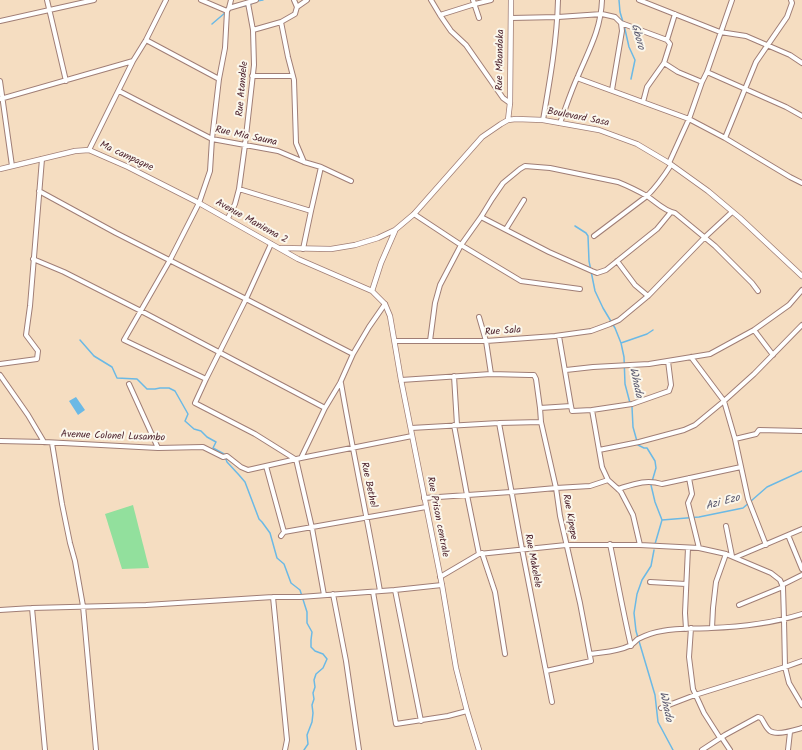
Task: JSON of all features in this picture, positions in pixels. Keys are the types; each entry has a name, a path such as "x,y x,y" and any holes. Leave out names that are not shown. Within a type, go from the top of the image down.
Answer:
{"street":[{"path":"47,0 66,81"},
{"path":"0,21 94,0"},
{"path":"89,150 133,61 146,40 166,0"},
{"path":"201,0 228,10 248,5 256,0"},
{"path":"199,203 210,172 212,139 219,79 225,48 230,0"},
{"path":"294,0 297,7"},
{"path":"253,30 280,22 295,14 297,7 307,0"},
{"path":"431,0 451,31 466,45 503,98 510,103"},
{"path":"440,15 474,2 491,0"},
{"name":"Rue Mbandaka","path":"508,120 510,103 511,0"},
{"path":"543,120 552,67 558,17 558,0"},
{"path":"560,122 577,78 593,43 602,14 602,0"},
{"path":"594,236 647,196 666,173 707,72 732,0"},
{"path":"725,138 756,62 787,17 792,3 791,0"},
{"path":"642,1 720,32 746,36 790,55 802,63"},
{"path":"474,2 479,18"},
{"name":"Rue Atandele","path":"228,218 235,204 239,189 254,65 253,30 248,5"},
{"path":"511,18 602,14 615,17 621,23 667,40 670,44 664,63 647,87 643,102"},
{"path":"667,40 675,14"},
{"path":"280,22 294,80 296,143 304,162"},
{"path":"612,90 622,31 621,23"},
{"path":"146,40 219,79"},
{"path":"1,99 133,61"},
{"path":"664,63 678,72 702,82"},
{"path":"707,72 786,107 802,116"},
{"path":"252,76 293,76"},
{"path":"577,78 689,119 725,138 802,183"},
{"path":"0,81 1,99 12,166"},
{"name":"Rue Mia Sauna","path":"118,91 212,139 278,151 304,162 321,167 351,181"},
{"path":"280,248 331,249 355,245 378,238 395,230 414,214 482,137 508,120"},
{"name":"Boulevard Sasa","path":"508,120 543,120 560,122 599,130 637,144 670,164 708,191 740,218 802,276"},
{"name":"Ma campagne","path":"0,169 75,151 89,150 128,166 199,203"},
{"path":"0,364 37,359 38,351 28,337 42,159"},
{"path":"430,341 434,303 440,285 461,246 503,183 526,166 550,168 618,182 647,196 668,211 675,213 720,251 758,291"},
{"path":"303,249 321,167"},
{"path":"239,189 311,211"},
{"path":"39,192 353,354"},
{"path":"506,229 524,200"},
{"name":"Avenue Maniema 2","path":"206,379 124,340 170,260 199,203 228,218 298,259 372,291"},
{"path":"481,217 550,252 597,272 606,270 657,229 671,212"},
{"name":"Rue Sala","path":"395,340 486,341 559,336 591,331 620,320 648,296 704,238 732,212"},
{"path":"414,214 461,246 522,281 580,289"},
{"path":"372,291 395,230"},
{"path":"271,244 195,403 255,434 296,460 312,528 324,595"},
{"path":"33,259 64,272 141,311 325,408"},
{"path":"617,261 635,285 648,296"},
{"path":"566,370 593,366 648,364 710,354 754,330 790,305 802,290"},
{"name":"Rue Prison centrale","path":"372,291 385,304 390,316 401,380 442,585 456,668 479,750"},
{"path":"301,458 325,408 340,383 353,354 385,304"},
{"path":"401,380 491,374 486,341 479,317"},
{"path":"599,450 684,430 695,425 754,374 802,325"},
{"path":"754,330 773,355"},
{"path":"559,336 572,411 631,405 669,391 671,386 668,361"},
{"path":"691,357 724,401 735,439 748,499 766,545"},
{"name":"Rue Kipepe","path":"491,374 534,375 536,379 541,422 590,654 591,661 546,671"},
{"path":"0,375 28,415 44,442"},
{"path":"454,376 455,425 467,495 480,554 495,592 505,654"},
{"name":"Rue Bethel","path":"340,383 367,517 380,591"},
{"path":"130,384 158,448"},
{"path":"540,408 571,406"},
{"path":"592,410 602,467 608,480 618,489 633,514 640,544"},
{"path":"411,428 499,422 541,422"},
{"name":"Rue Makelele","path":"499,422 542,656 552,702"},
{"path":"735,439 756,434 760,430 802,431"},
{"name":"Avenue Colonel Lusambo","path":"0,441 158,448 203,447 248,470 352,447 412,436"},
{"path":"52,443 62,504 75,561 83,606 96,750"},
{"path":"266,466 283,534 426,507"},
{"path":"618,489 645,481 653,481 662,484 741,467"},
{"path":"689,478 692,494 688,504 700,548"},
{"path":"424,498 590,486 608,480"},
{"path":"726,526 734,557"},
{"path":"734,557 802,529"},
{"path":"788,535 802,569"},
{"path":"610,544 631,646"},
{"path":"440,577 480,554 566,545 640,544 700,548 726,554 771,573 780,580 782,586 784,620 785,667 789,683 802,705"},
{"path":"686,629 685,613 688,548"},
{"path":"712,628 716,582 726,554"},
{"path":"738,605 782,586 802,575"},
{"path":"650,582 686,584"},
{"path":"0,610 146,605 324,595 442,585"},
{"path":"395,590 421,721"},
{"path":"373,592 396,724 421,721 467,711"},
{"path":"333,594 346,661 359,750"},
{"path":"274,597 287,740 285,750"},
{"path":"32,608 45,750"},
{"path":"590,654 617,650 631,646 639,638 662,631 691,628 712,628 784,620 802,614"},
{"path":"691,628 689,657 693,689 704,713 730,750"},
{"path":"661,708 695,695 785,667 802,660"},
{"path":"702,750 758,717 761,718 773,733 790,732 802,728"},
{"path":"788,750 790,732"}],"green space":[{"path":"133,505 149,568 122,569 105,514"}],"water":[{"path":"76,397 85,410 78,415 69,401"}],"waterway":[{"path":"257,1 263,0"},
{"name":"Gboro","path":"619,0 623,22"},
{"path":"239,7 250,5 254,2"},
{"path":"212,24 226,12"},
{"name":"Gboro","path":"624,25 629,47 635,60 631,79"},
{"name":"Whada","path":"575,226 588,236 589,261 595,291 615,328 621,343 624,357 625,384 632,407 633,427 638,445 647,448 655,461 656,468 651,485 655,502 662,520 655,544"},
{"path":"621,343 647,334 653,330"},
{"path":"80,340 94,356 112,367 117,378 137,379 147,389 169,388 175,391 188,414 185,421 194,429 201,431 207,437 216,442 213,448 224,454 227,462 245,482 259,519 270,533 277,558 284,564 291,583 300,590 307,612 307,623 312,632 311,647 315,651 323,654 327,659 323,668 316,674 314,680 315,687 313,693 314,699 312,705 312,722 307,735 308,744 304,750"},
{"name":"Azi Ezo","path":"662,520 699,517 743,508 767,487 802,471"},
{"name":"Whada","path":"654,550 651,566 642,580 637,594 634,613 636,631 655,695 658,722 673,750"}]}
